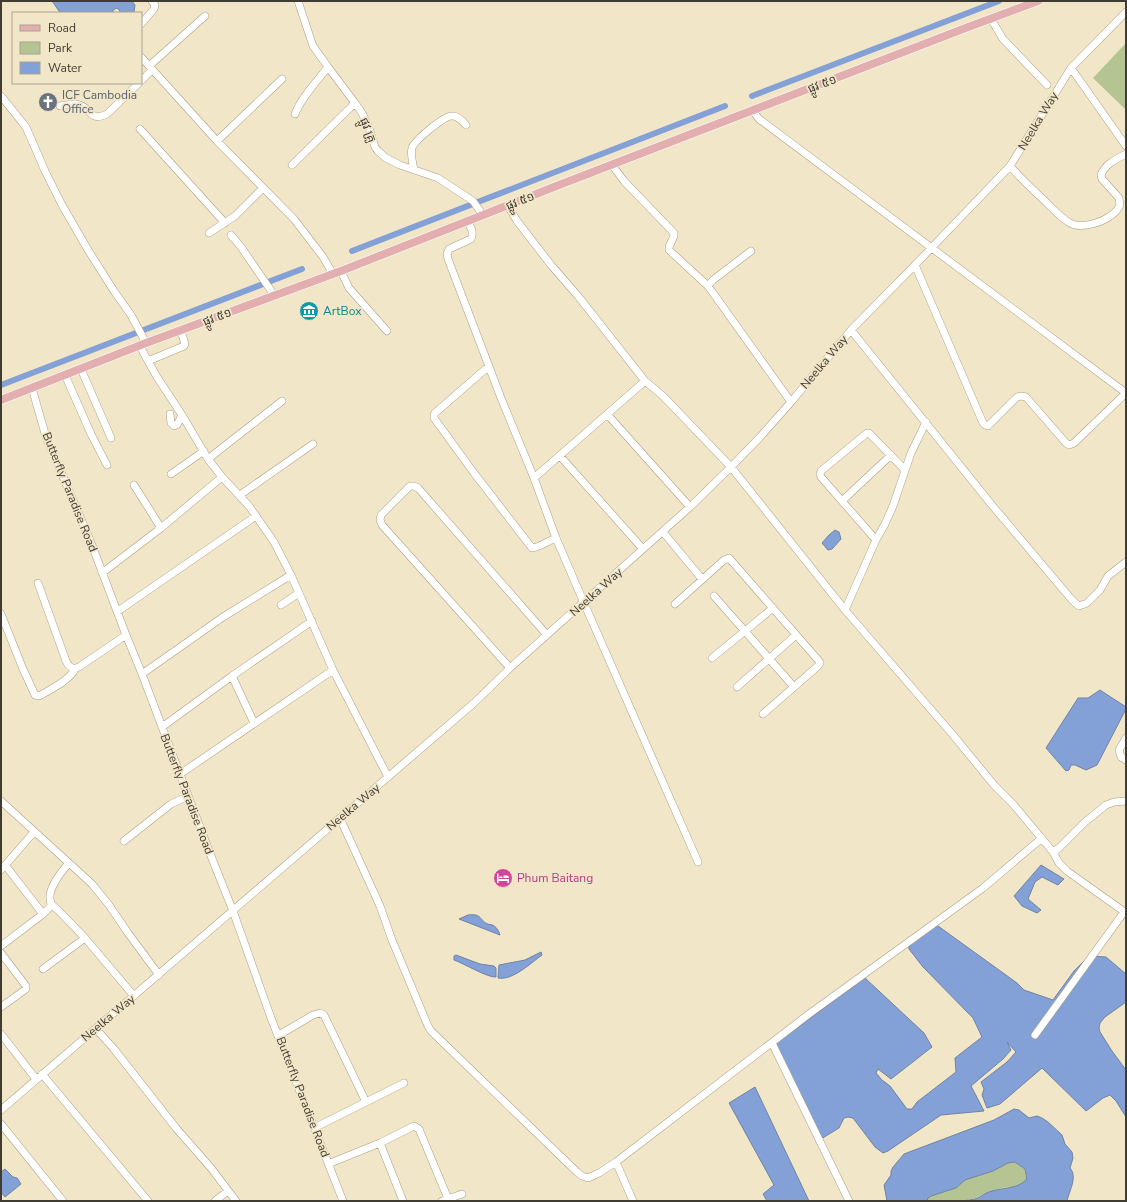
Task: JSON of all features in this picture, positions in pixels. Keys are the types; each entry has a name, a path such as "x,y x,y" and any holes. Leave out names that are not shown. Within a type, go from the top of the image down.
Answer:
{"main road":[{"name":"ផ្លូវ ៥១","path":"1,400 35,395 84,374 182,337 272,292 333,274 344,277 467,221 481,213 508,206 1038,1"}],"street":[{"path":"142,23 154,9 155,5 152,1"},
{"name":"ផ្លូវ គ្រូ","path":"298,1 313,46 355,103 366,121 373,142 378,151 392,161 438,178 473,201 481,213"},
{"name":"Neelka Way","path":"1,1110 474,703 510,668 690,508 731,467 791,402 851,330 1010,166 1071,68 1126,12"},
{"path":"142,79 150,68 205,16"},
{"path":"991,18 1003,39 1047,85"},
{"path":"142,58 216,141 294,219 323,257 333,274"},
{"path":"295,114 297,108 328,67"},
{"path":"1071,68 1126,146"},
{"path":"216,141 282,80"},
{"path":"60,106 78,104 96,117 101,117 107,114 138,84"},
{"path":"1,96 26,126 62,206 88,250 138,327 145,350 156,377 182,415 208,459 222,477 240,495 274,542 291,575 333,670 388,778"},
{"path":"292,165 355,103"},
{"path":"753,111 759,119 1126,393 1074,443 1069,445 1026,397 1017,397 988,426 985,425 915,265"},
{"path":"414,170 411,150 412,147 434,126 446,117 451,116 456,116 466,125"},
{"path":"140,129 225,223"},
{"path":"1010,166 1060,216 1069,223 1082,226 1100,222 1111,216 1120,205 1119,198 1101,175 1106,166 1117,158 1126,154"},
{"path":"612,165 624,180 674,233 669,248 671,253 708,286 791,402"},
{"path":"209,233 244,208 263,188"},
{"path":"508,206 517,221 551,266 578,296 645,381 663,396 731,467 845,610 994,785 1014,804 1053,852 1059,863 1067,871 1125,912 1035,1035"},
{"path":"467,221 472,228 473,235 471,239 449,249 447,254 448,259 500,398 534,478 556,538 698,862"},
{"path":"231,235 272,292"},
{"path":"708,286 751,251"},
{"path":"344,277 352,292 387,331"},
{"path":"851,330 991,504 1072,600 1079,606 1087,603 1100,590 1108,576 1126,562"},
{"path":"145,350 181,348 185,345 182,337"},
{"path":"489,366 435,413 434,418 532,548 536,548 545,542 556,538"},
{"path":"84,374 111,438"},
{"path":"534,478 645,381"},
{"path":"67,382 107,465"},
{"name":"Butterfly Paradise Road","path":"35,395 49,443 90,540 142,674 233,911 271,1018 279,1035 328,1164 340,1200"},
{"path":"208,459 282,401"},
{"path":"170,414 174,426 182,415"},
{"path":"607,414 690,508"},
{"path":"845,610 893,506 911,454 926,422"},
{"path":"876,540 820,474 867,433 869,433 905,470"},
{"path":"240,495 313,444"},
{"path":"171,474 204,451"},
{"path":"842,501 890,455"},
{"path":"560,456 643,549"},
{"path":"102,573 161,528 222,477"},
{"path":"134,485 161,528"},
{"path":"510,668 382,525 380,520 381,515 410,486 418,488 547,635"},
{"path":"118,612 256,516"},
{"path":"662,532 702,579"},
{"path":"675,604 724,560 729,558 819,661 820,664 818,666 763,714"},
{"path":"142,674 223,617 291,575"},
{"path":"38,583 66,661 71,668 75,669"},
{"path":"281,605 299,593"},
{"path":"714,596 794,687"},
{"path":"712,658 744,630 773,608"},
{"path":"1,614 34,695 39,696 72,674 75,669 126,635"},
{"path":"162,727 232,676 312,621"},
{"path":"737,687 796,635"},
{"path":"180,774 333,670"},
{"path":"232,676 254,723"},
{"path":"1126,738 1119,750 1121,757 1126,760"},
{"path":"124,841 171,804 188,796"},
{"path":"1053,852 1085,822 1106,806 1114,802 1126,801"},
{"path":"1,802 92,884 109,905 159,975"},
{"path":"340,818 380,906 392,940 428,1026 433,1034 582,1176 588,1178 616,1162 772,1043 983,888 1042,838"},
{"path":"34,832 3,867 43,914"},
{"path":"69,863 53,887 50,902 85,938 134,996"},
{"path":"1,946 43,914 52,905"},
{"path":"43,969 85,938"},
{"path":"1,953 26,986 26,989 1,1007"},
{"path":"279,1035 313,1015 320,1013 324,1015 366,1102"},
{"path":"96,1028 211,1168 236,1201"},
{"path":"1,1034 36,1079"},
{"path":"772,1043 849,1201"},
{"path":"42,1074 148,1201"},
{"path":"314,1128 404,1083"},
{"path":"1,1124 63,1201"},
{"path":"328,1164 380,1143 414,1126 419,1129 446,1200 462,1194"},
{"path":"380,1143 403,1201"},
{"path":"616,1162 633,1201"},
{"path":"215,1201 228,1191"}],"green space":[{"path":"1126,43 1126,110 1093,78"},
{"path":"1013,1162 1025,1169 1027,1179 1023,1183 1013,1187 988,1192 976,1198 962,1201 927,1201 931,1196 956,1188 965,1180 993,1171"}],"water":[{"path":"52,1 132,1 135,5 134,12 120,12 117,8 113,10 113,12 59,11"},
{"path":"835,530 839,532 841,539 832,549 828,550 822,543"},
{"path":"1100,690 1126,707 1126,709 1097,765 1086,770 1075,765 1071,765 1069,770 1066,771 1046,748 1078,698 1088,698"},
{"path":"1041,865 1064,879 1058,885 1042,877 1035,882 1028,899 1041,910 1037,913 1022,906 1014,896"},
{"path":"468,915 479,916 485,923 495,926 500,935 459,919"},
{"path":"935,925 1017,983 1024,990 1053,1000 1074,971 1091,956 1106,957 1126,974 1126,1002 1105,1017 1100,1023 1099,1028 1112,1051 1126,1070 1126,1117 1116,1101 1110,1095 1103,1098 1086,1111 1042,1068 1000,1104 987,1108 982,1095 984,1089 981,1082 1007,1062 1016,1052 1007,1042 1011,1050 1003,1059 971,1086 984,1111 941,1115 883,1153 875,1147 853,1118 844,1118 839,1128 821,1139 775,1044 865,978 924,1033 932,1047 891,1079 878,1069 876,1073 890,1086 907,1109 912,1109 917,1102 956,1072 955,1058 982,1037 973,1018 923,967 909,949 909,944"},
{"path":"541,952 542,955 521,971 509,977 498,978 499,965 525,960"},
{"path":"456,955 480,964 494,966 496,968 496,977 487,975 454,960 454,956"},
{"path":"755,1087 809,1201 767,1201 763,1194 774,1185 729,1103"},
{"path":"1014,1109 1019,1110 1029,1118 1037,1116 1048,1122 1062,1135 1065,1144 1072,1152 1073,1158 1070,1168 1073,1180 1067,1201 962,1201 976,1199 988,1192 1014,1187 1023,1183 1027,1179 1025,1169 1014,1162 1008,1163 993,1171 965,1180 956,1188 931,1196 927,1201 887,1201 884,1185 891,1175 893,1167 904,1154 994,1120"},
{"path":"5,1169 13,1177 17,1178 21,1184 5,1197 1,1192 1,1172"}],"waterway":[{"path":"752,96 999,1"},
{"path":"352,251 725,106"},
{"path":"1,385 302,269"}],"place":[{"name":"ICF Cambodia Office","path":"48,102"},
{"name":"ArtBox","path":"309,311"},
{"name":"Phum Baitang","path":"503,878"}]}
